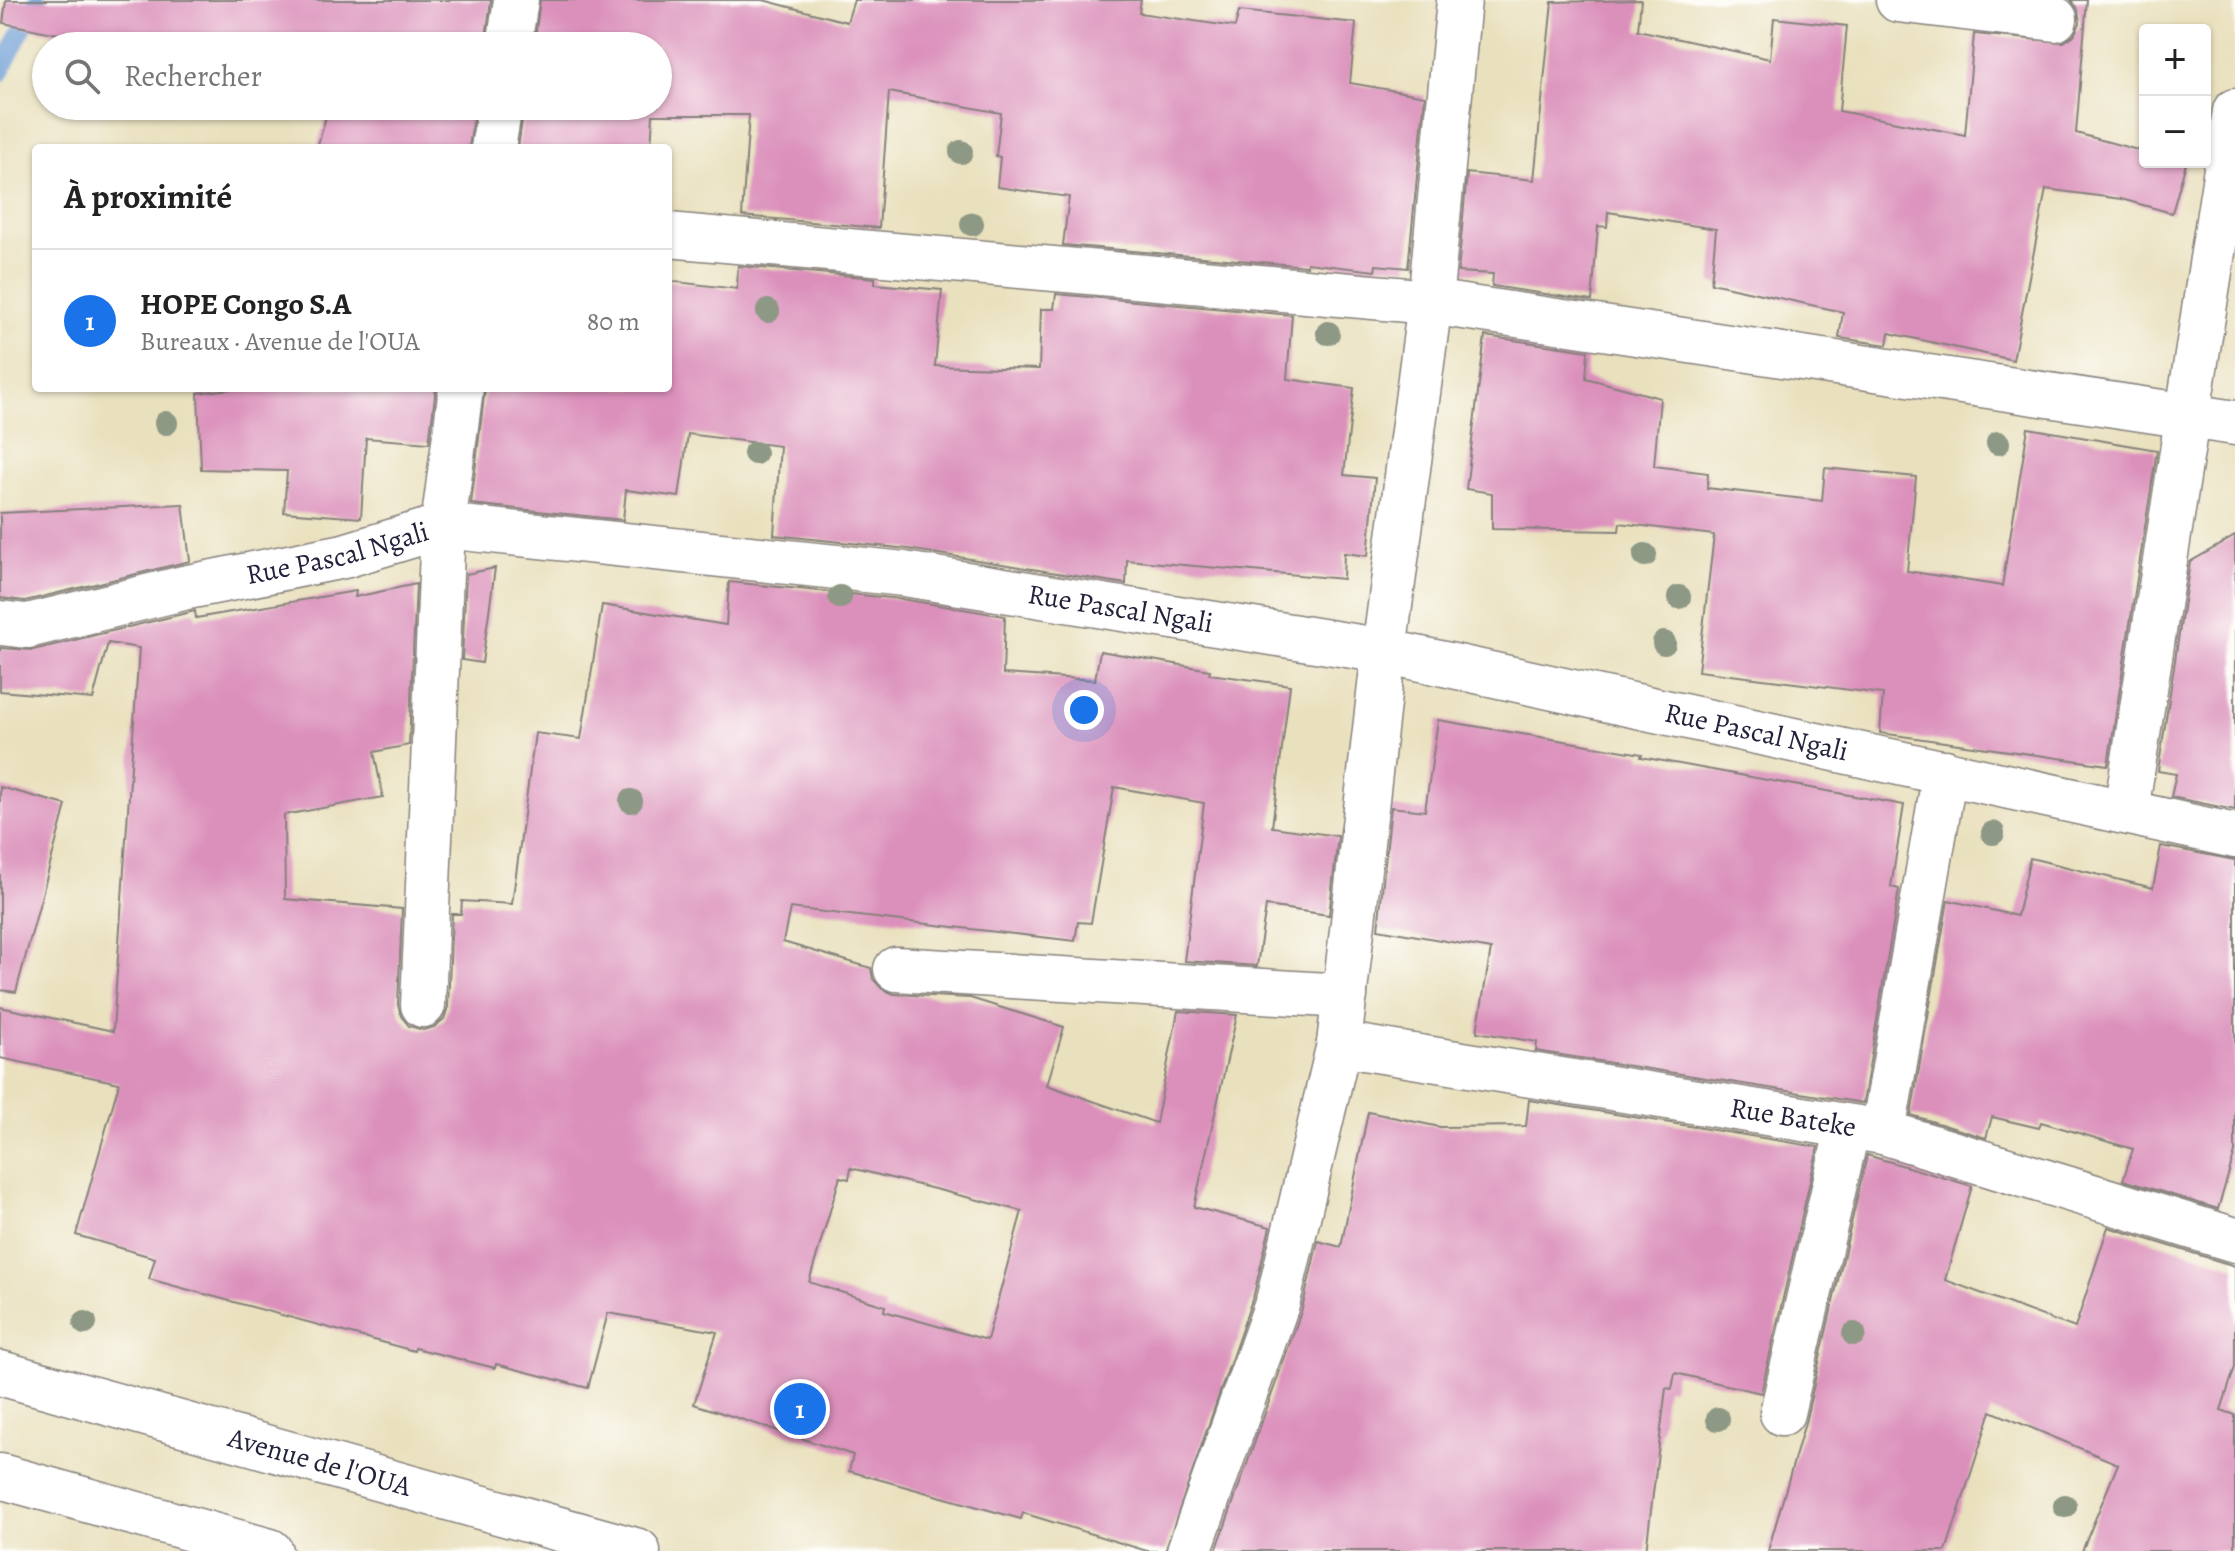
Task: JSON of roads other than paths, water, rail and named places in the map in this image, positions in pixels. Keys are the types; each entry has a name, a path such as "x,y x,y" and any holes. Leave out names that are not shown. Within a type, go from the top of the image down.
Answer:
{"street":[{"path":"511,32 516,0"},
{"path":"1189,1551 1278,1301 1339,1044 1384,651 1430,302 1459,0"},
{"path":"1898,0 2055,19"},
{"path":"2126,811 2235,111"},
{"path":"494,144 498,120"},
{"path":"672,235 1430,302 2235,423"},
{"path":"423,1005 443,526 460,392"},
{"name":"Rue Pascal Ngali","path":"0,623 27,626 183,588 344,556 443,526 904,574 1384,651 2235,836"},
{"path":"1782,1413 1865,1129 1945,772"},
{"path":"896,969 1345,996"},
{"name":"Rue Bateke","path":"1339,1044 1865,1129 2235,1240"},
{"name":"Avenue de l'OUA","path":"0,1373 638,1551"},
{"path":"0,1476 270,1551"}],"waterway":[{"path":"0,73 37,0"}],"place":[{"name":"HOPE Congo S.A","path":"800,1409"}]}
